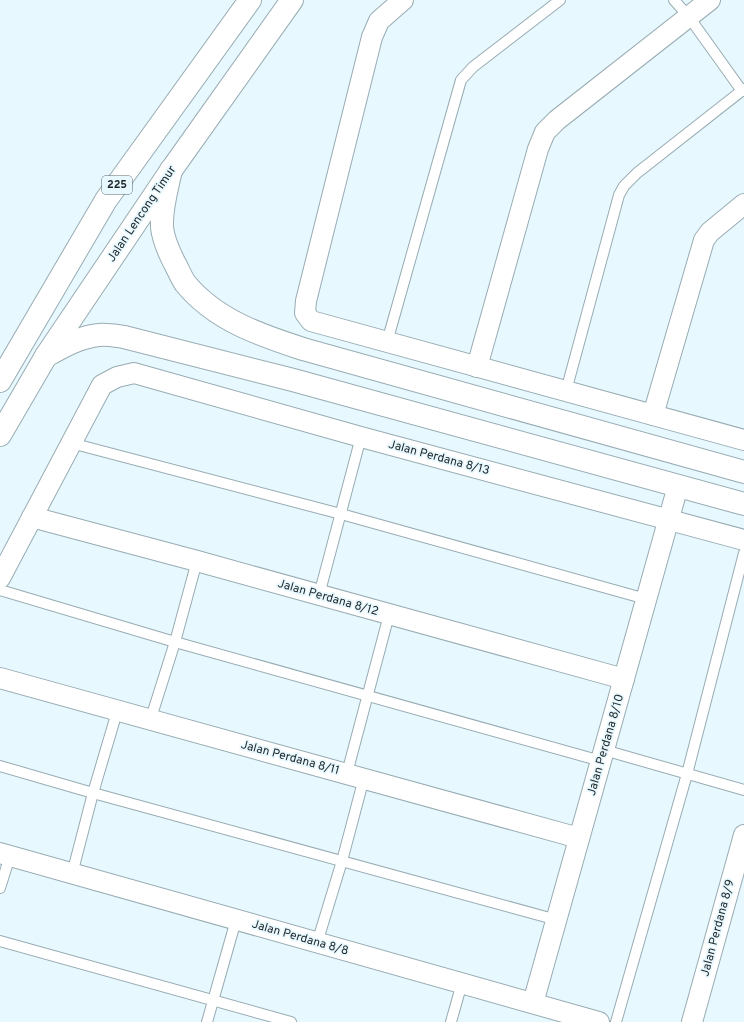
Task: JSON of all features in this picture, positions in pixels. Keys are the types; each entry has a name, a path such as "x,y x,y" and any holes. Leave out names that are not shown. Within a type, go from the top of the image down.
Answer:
{"main road":[{"name":"225","path":"0,381 106,200 250,0"},
{"name":"Jalan Lencong Timur","path":"0,435 46,356 172,169 292,0"},
{"path":"172,169 164,200 162,228 170,253 185,283 204,302 232,322 264,337 303,349 744,472"},
{"path":"46,356 70,342 88,337 99,335 124,337 293,380 744,504"},
{"path":"293,380 303,349"}],"street":[{"path":"403,0 379,21 372,37 308,293 306,313 312,321 477,368 744,440"},
{"path":"477,368 538,149 545,132 557,120 710,0"},
{"path":"653,415 704,240 710,232 744,204"},
{"name":"Jalan Perdana 8/13","path":"71,443 102,385 116,376 134,374 744,540"},
{"path":"0,578 71,443"},
{"name":"Jalan Perdana 8/10","path":"533,1003 678,486"},
{"name":"Jalan Perdana 8/12","path":"32,517 624,679"},
{"name":"Jalan Perdana 8/11","path":"0,678 117,712 580,838"},
{"name":"Jalan Perdana 8/9","path":"692,1022 744,835"},
{"name":"Jalan Perdana 8/8","path":"5,855 599,1022"}],"lane":[{"path":"387,342 461,80 473,67 560,0"},
{"path":"566,391 619,196 624,186 636,173 743,90 689,17 674,0"},
{"path":"319,595 361,437"},
{"path":"71,443 341,514 646,598"},
{"path":"616,1022 687,774 744,553"},
{"path":"150,721 175,642 197,561"},
{"path":"0,590 175,642 368,695 603,756 687,774 744,790"},
{"path":"317,942 342,861 368,695 389,615"},
{"path":"72,874 93,793 117,712"},
{"path":"0,766 556,920"},
{"path":"0,888 5,855"},
{"path":"208,1022 236,920"},
{"path":"0,941 291,1022"},
{"path":"451,1022 462,984"}]}
